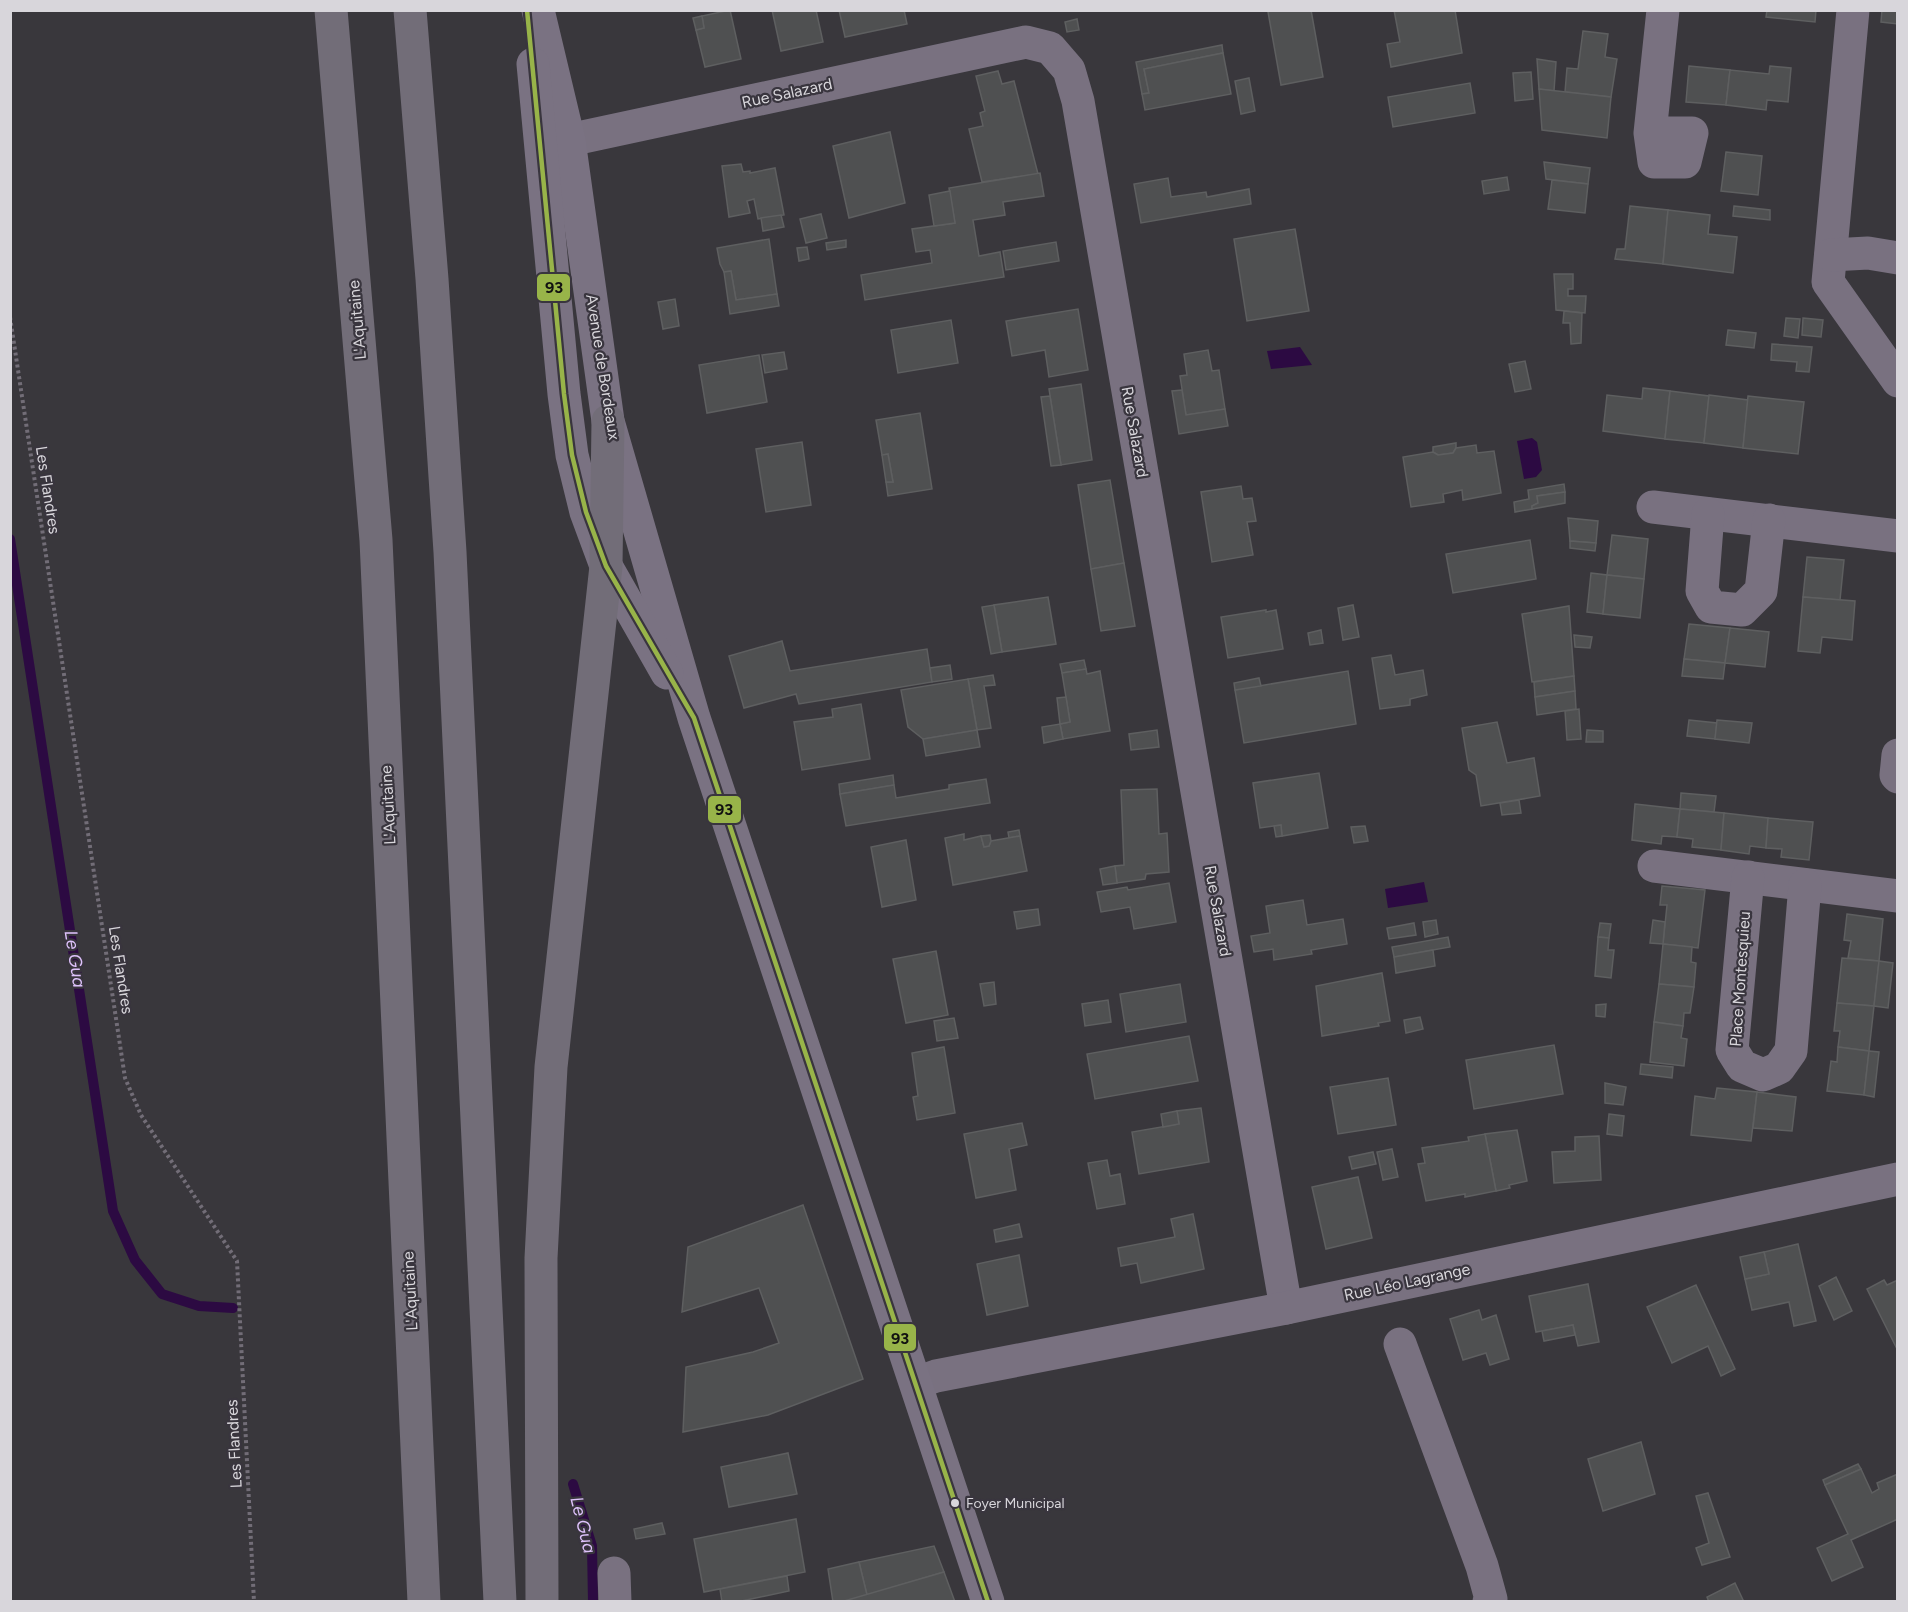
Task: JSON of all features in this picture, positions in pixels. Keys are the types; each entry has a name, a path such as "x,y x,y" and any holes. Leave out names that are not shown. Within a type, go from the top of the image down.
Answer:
{"highway":[{"name":"L'Aquitaine","path":"331,10 376,540 424,1602"},
{"path":"410,10 432,279 450,552 500,1602"},
{"path":"542,1602 540,1258 551,1067 606,566 608,421"}],"main road":[{"name":"Avenue de Bordeaux","path":"527,10 564,394 572,455 586,512 606,566 694,718"},
{"name":"Avenue de Bordeaux","path":"538,10 568,140 608,421 694,718 988,1602"}],"street":[{"path":"1650,133 1663,10"},
{"path":"1853,10 1828,282 1898,381"},
{"name":"Rue Salazard","path":"568,140 1026,42 1050,48 1068,70 1078,101 1286,1308"},
{"path":"1831,255 1868,253 1898,258"},
{"path":"1653,507 1898,536"},
{"path":"1708,513 1702,591 1711,607 1742,610 1761,591 1769,520"},
{"path":"1898,755 1896,775 1898,777"},
{"path":"1654,866 1898,896"},
{"name":"Place Montesquieu","path":"1748,877 1732,1050 1742,1066 1763,1075 1779,1068 1791,1051 1805,885"},
{"name":"Rue Léo Lagrange","path":"916,1383 936,1376 1286,1308 1898,1179"},
{"path":"1400,1344 1482,1566 1491,1599 1489,1602"}],"path":[{"name":"Les Flandres","path":"10,317 125,1078 141,1115 237,1261 254,1602"}],"shaded area":[{"path":"1300,347 1312,365 1271,369 1267,351"},
{"path":"1532,438 1537,442 1542,470 1536,477 1524,479 1517,441"},
{"path":"1424,882 1428,902 1388,908 1385,889"}],"building":[{"path":"730,10 741,59 705,67 696,30 704,28 702,16"},
{"path":"772,10 816,10 823,42 781,51"},
{"path":"839,10 904,10 907,24 845,37"},
{"path":"1272,10 1311,10 1323,77 1281,85 1268,12"},
{"path":"1394,10 1455,10 1462,53 1391,67 1387,44 1400,42"},
{"path":"1767,10 1816,10 1815,22 1766,17"},
{"path":"1882,10 1898,10 1898,24 1881,22"},
{"path":"702,16 704,28 696,30 693,18"},
{"path":"1077,19 1079,30 1067,32 1065,22"},
{"path":"1583,31 1608,34 1605,57 1617,59 1611,97 1565,92 1567,68 1578,69"},
{"path":"1222,45 1223,53 1144,69 1149,93 1142,94 1136,62"},
{"path":"1223,53 1231,94 1145,110 1142,94 1149,93 1144,69"},
{"path":"1537,59 1556,62 1554,91 1539,89"},
{"path":"1689,66 1730,70 1726,105 1686,102"},
{"path":"1770,66 1791,68 1788,102 1767,100 1766,110 1726,105 1730,70 1769,74"},
{"path":"998,71 1002,84 1014,81 1038,174 982,182 969,129 983,126 980,113 985,111 976,76"},
{"path":"1531,72 1533,99 1515,101 1513,73"},
{"path":"1249,78 1255,111 1241,114 1235,81"},
{"path":"1470,83 1475,113 1393,127 1388,97"},
{"path":"1539,89 1611,97 1607,138 1542,130"},
{"path":"890,132 905,203 849,218 833,146"},
{"path":"1726,152 1762,156 1758,195 1721,191"},
{"path":"1544,162 1590,168 1588,184 1546,179"},
{"path":"741,164 743,172 750,171 750,173 775,168 784,215 758,219 754,199 747,201 750,213 729,217 722,166"},
{"path":"1040,173 1044,196 1003,202 1005,215 973,220 979,256 1000,252 1004,277 865,300 861,275 932,263 930,250 916,252 912,229 955,223 949,188"},
{"path":"1507,177 1509,190 1484,194 1482,181"},
{"path":"1168,178 1171,197 1206,192 1207,197 1249,189 1251,204 1141,223 1134,184"},
{"path":"1552,180 1588,184 1585,213 1548,209"},
{"path":"950,191 955,223 934,226 929,195"},
{"path":"1630,206 1668,210 1663,264 1615,259 1617,249 1625,249"},
{"path":"1734,206 1770,210 1770,220 1733,216"},
{"path":"1668,210 1710,215 1708,234 1737,237 1733,273 1663,264"},
{"path":"821,214 827,238 806,243 800,219"},
{"path":"781,215 784,227 763,231 761,218"},
{"path":"1295,229 1309,311 1247,321 1234,239"},
{"path":"769,239 777,294 736,300 731,271 724,272 717,248"},
{"path":"846,240 846,247 827,250 826,243"},
{"path":"1056,242 1059,261 1006,270 1003,251"},
{"path":"807,247 809,259 799,261 797,248"},
{"path":"731,271 736,300 777,294 779,306 730,314 724,272"},
{"path":"1554,274 1573,274 1573,289 1568,289 1568,296 1586,296 1585,313 1556,310"},
{"path":"675,299 679,326 663,329 658,302"},
{"path":"1078,309 1088,370 1049,377 1045,350 1012,356 1006,321"},
{"path":"1564,311 1582,313 1581,343 1571,344 1570,323 1563,323"},
{"path":"1786,318 1800,319 1798,338 1784,336"},
{"path":"1803,318 1823,320 1821,337 1802,335"},
{"path":"951,320 958,363 898,373 891,330"},
{"path":"1728,330 1756,333 1754,348 1726,345"},
{"path":"1772,344 1812,347 1809,372 1796,371 1797,362 1771,360"},
{"path":"1208,350 1212,371 1219,370 1225,409 1186,415 1180,376 1187,375 1184,354"},
{"path":"784,352 787,369 765,373 762,355"},
{"path":"759,355 767,402 707,413 699,365"},
{"path":"1525,361 1531,389 1515,392 1509,364"},
{"path":"1081,384 1092,460 1061,465 1049,389"},
{"path":"1643,388 1670,391 1665,439 1603,431 1607,395 1642,399"},
{"path":"1182,390 1186,415 1225,409 1228,426 1179,434 1172,391"},
{"path":"1670,391 1709,396 1704,443 1665,439"},
{"path":"1709,395 1748,400 1743,448 1704,443"},
{"path":"1050,396 1061,465 1051,466 1041,397"},
{"path":"1748,396 1804,402 1798,454 1743,448"},
{"path":"920,413 932,489 888,496 886,482 893,482 888,454 882,455 876,420"},
{"path":"802,442 811,505 766,512 756,449"},
{"path":"1456,443 1453,453 1438,455 1433,452 1433,447"},
{"path":"1476,445 1477,453 1494,451 1501,493 1463,500 1462,490 1443,494 1444,502 1411,507 1403,457 1433,452 1438,455 1453,453 1456,448"},
{"path":"888,454 893,482 886,482 882,455"},
{"path":"1110,480 1124,563 1091,569 1078,485"},
{"path":"1564,484 1565,492 1537,496 1538,503 1532,506 1532,509 1515,512 1514,502 1529,499 1528,490"},
{"path":"1241,486 1243,499 1252,498 1256,521 1247,522 1253,555 1212,562 1201,492"},
{"path":"1565,492 1565,503 1532,509 1532,506 1538,503 1537,496"},
{"path":"1568,518 1598,521 1596,543 1570,541"},
{"path":"1612,535 1648,539 1644,579 1607,575"},
{"path":"1530,540 1536,579 1453,593 1446,554"},
{"path":"1570,541 1596,543 1595,551 1570,548"},
{"path":"1807,557 1844,560 1840,600 1803,597"},
{"path":"1124,563 1135,626 1101,631 1091,569"},
{"path":"1591,573 1607,575 1603,614 1587,612"},
{"path":"1607,575 1644,579 1640,618 1603,614"},
{"path":"1048,597 1056,644 1002,652 994,605"},
{"path":"1803,597 1855,601 1852,640 1822,637 1820,653 1798,651"},
{"path":"994,605 1002,652 991,654 982,607"},
{"path":"1353,605 1359,637 1343,640 1338,608"},
{"path":"1569,606 1574,676 1532,682 1522,614"},
{"path":"1266,610 1266,612 1276,610 1283,649 1228,658 1221,617"},
{"path":"1689,624 1730,628 1725,663 1684,659"},
{"path":"1730,628 1769,632 1765,667 1725,663"},
{"path":"1321,630 1323,643 1310,645 1308,633"},
{"path":"1574,635 1592,637 1590,648 1575,647"},
{"path":"782,641 790,671 927,649 932,682 799,704 796,694 744,708 729,656"},
{"path":"1391,655 1395,675 1423,670 1427,695 1410,699 1410,705 1380,709 1372,658"},
{"path":"1684,659 1725,663 1723,679 1682,676"},
{"path":"1084,660 1086,669 1062,673 1060,664"},
{"path":"950,665 952,679 932,682 930,668"},
{"path":"1086,669 1087,674 1100,671 1110,731 1063,739 1060,724 1070,722 1062,673"},
{"path":"1348,671 1356,724 1244,743 1235,690"},
{"path":"993,675 995,685 984,686 991,728 977,730 968,679"},
{"path":"1574,676 1575,691 1535,697 1534,682"},
{"path":"1259,678 1261,686 1235,690 1234,683"},
{"path":"968,679 977,730 923,739 908,727 901,690"},
{"path":"1575,691 1576,709 1537,715 1535,697"},
{"path":"1066,697 1070,722 1060,724 1057,698"},
{"path":"861,704 870,759 802,770 794,722 833,717 832,709"},
{"path":"1579,709 1581,739 1567,740 1565,711"},
{"path":"1689,720 1717,723 1715,739 1687,736"},
{"path":"1717,720 1752,723 1749,743 1715,739"},
{"path":"1497,722 1507,763 1534,758 1540,796 1481,806 1476,775 1469,770 1462,728"},
{"path":"1060,724 1063,739 1044,743 1042,727"},
{"path":"977,730 980,747 926,756 923,739"},
{"path":"1157,730 1159,747 1131,750 1129,734"},
{"path":"1587,730 1603,731 1603,742 1586,742"},
{"path":"1319,773 1328,828 1282,836 1281,825 1260,828 1253,783"},
{"path":"893,775 894,785 840,794 839,784"},
{"path":"986,779 990,803 846,826 840,794 894,785 896,798 949,789 949,785"},
{"path":"1157,789 1159,834 1167,833 1169,872 1146,874 1145,879 1117,883 1115,866 1124,865 1121,790"},
{"path":"1681,793 1716,796 1714,812 1680,809"},
{"path":"1519,800 1521,813 1502,815 1500,803"},
{"path":"1635,804 1680,809 1677,837 1662,836 1661,844 1632,840"},
{"path":"1680,809 1724,813 1721,850 1692,847 1693,839 1677,837"},
{"path":"1724,813 1768,818 1766,848 1750,846 1749,854 1721,850"},
{"path":"1768,818 1813,822 1809,860 1781,857 1782,849 1766,848"},
{"path":"1281,825 1282,836 1276,837 1274,826"},
{"path":"1365,826 1368,841 1354,843 1351,827"},
{"path":"1019,830 1020,836 1009,838 1008,832"},
{"path":"964,834 964,840 981,836 984,847 989,846 991,841 1020,836 1027,871 953,885 945,838"},
{"path":"990,835 989,846 984,847 981,836"},
{"path":"906,840 916,900 882,907 871,847"},
{"path":"1115,866 1117,883 1103,885 1100,869"},
{"path":"1169,883 1176,922 1134,929 1130,907 1101,912 1097,892 1127,887 1128,890"},
{"path":"1662,886 1705,890 1698,948 1663,944 1667,905 1660,905"},
{"path":"1303,900 1307,925 1343,919 1347,944 1311,950 1312,954 1274,960 1273,949 1254,952 1251,936 1270,933 1266,906"},
{"path":"1038,909 1040,925 1017,929 1014,912"},
{"path":"1847,914 1883,919 1879,961 1848,958 1851,941 1844,940"},
{"path":"1436,920 1438,934 1425,937 1423,922"},
{"path":"1653,920 1665,922 1663,944 1650,943"},
{"path":"1414,923 1416,935 1389,939 1387,928"},
{"path":"1600,923 1611,924 1609,938 1598,937"},
{"path":"1448,937 1450,947 1394,957 1392,947"},
{"path":"1598,937 1609,938 1608,950 1614,950 1611,978 1595,976"},
{"path":"1663,944 1692,947 1691,962 1696,963 1694,987 1659,984"},
{"path":"1433,950 1435,966 1396,973 1394,957"},
{"path":"936,951 948,1015 906,1023 893,959"},
{"path":"1842,958 1879,961 1874,1006 1837,1003"},
{"path":"1879,961 1893,963 1888,1008 1874,1006"},
{"path":"1382,973 1390,1021 1378,1023 1379,1026 1322,1036 1316,986"},
{"path":"994,982 996,1004 984,1006 980,984"},
{"path":"1180,984 1186,1022 1126,1032 1120,994"},
{"path":"1659,984 1694,987 1690,1013 1684,1013 1683,1026 1654,1022"},
{"path":"1108,1000 1111,1022 1085,1026 1082,1004"},
{"path":"1837,1003 1874,1006 1869,1051 1838,1047 1840,1031 1834,1031"},
{"path":"1606,1004 1605,1017 1596,1016 1596,1005"},
{"path":"1420,1017 1423,1029 1406,1033 1404,1020"},
{"path":"954,1018 958,1038 937,1041 934,1021"},
{"path":"1654,1022 1683,1026 1681,1038 1687,1039 1684,1066 1650,1062"},
{"path":"1189,1036 1198,1081 1095,1099 1087,1054"},
{"path":"1554,1045 1563,1094 1474,1109 1466,1060"},
{"path":"944,1047 955,1113 917,1120 913,1097 918,1096 912,1053"},
{"path":"1838,1047 1869,1051 1864,1095 1827,1091 1831,1061 1837,1062"},
{"path":"1869,1051 1879,1052 1874,1097 1864,1095"},
{"path":"1641,1064 1673,1067 1672,1078 1640,1074"},
{"path":"1388,1078 1396,1125 1338,1134 1330,1087"},
{"path":"1605,1083 1626,1087 1623,1105 1605,1103"},
{"path":"1717,1088 1757,1092 1751,1141 1691,1135 1695,1096 1715,1099"},
{"path":"1757,1092 1796,1097 1792,1131 1753,1128"},
{"path":"1201,1108 1209,1162 1139,1174 1132,1132 1179,1124 1177,1111"},
{"path":"1177,1111 1179,1124 1163,1127 1161,1114"},
{"path":"1609,1114 1624,1116 1622,1136 1607,1134"},
{"path":"1022,1123 1027,1145 1009,1149 1016,1190 976,1198 964,1134"},
{"path":"1517,1130 1527,1181 1496,1191 1485,1134"},
{"path":"1485,1134 1496,1191 1426,1201 1418,1164 1425,1163 1422,1148 1469,1141 1468,1137"},
{"path":"1599,1136 1601,1180 1554,1183 1552,1152 1575,1151 1575,1137"},
{"path":"1392,1149 1398,1177 1383,1180 1377,1152"},
{"path":"1373,1152 1376,1164 1352,1169 1349,1157"},
{"path":"1107,1160 1110,1176 1120,1174 1125,1204 1097,1209 1088,1163"},
{"path":"1358,1177 1372,1238 1326,1249 1312,1187"},
{"path":"803,1205 863,1379 768,1415 683,1432 686,1367 753,1352 779,1343 759,1288 682,1312 688,1247"},
{"path":"1193,1214 1204,1269 1141,1283 1137,1263 1121,1266 1118,1248 1175,1237 1171,1219"},
{"path":"1019,1224 1022,1237 996,1242 994,1230"},
{"path":"1798,1244 1816,1321 1794,1326 1789,1302 1752,1310 1745,1279 1769,1274 1764,1252"},
{"path":"1764,1252 1769,1274 1745,1279 1740,1257"},
{"path":"1019,1255 1028,1306 987,1315 977,1264"},
{"path":"1836,1277 1852,1311 1834,1320 1819,1286"},
{"path":"1884,1280 1887,1285 1898,1280 1898,1351 1867,1289"},
{"path":"1588,1284 1599,1342 1578,1346 1573,1325 1536,1332 1529,1296"},
{"path":"1696,1285 1735,1369 1721,1376 1708,1346 1672,1363 1647,1307"},
{"path":"1479,1310 1482,1320 1496,1315 1509,1359 1490,1365 1486,1353 1463,1360 1450,1319"},
{"path":"1573,1325 1575,1335 1544,1341 1542,1331"},
{"path":"1641,1442 1655,1494 1603,1511 1588,1459"},
{"path":"788,1453 797,1494 729,1507 721,1467"},
{"path":"1858,1464 1861,1469 1825,1485 1823,1480"},
{"path":"1861,1469 1872,1493 1879,1489 1877,1483 1898,1474 1898,1519 1851,1540 1863,1567 1832,1581 1817,1548 1848,1534 1825,1485"},
{"path":"1708,1493 1730,1557 1702,1565 1696,1548 1709,1543 1696,1496"},
{"path":"796,1519 805,1572 704,1592 694,1539"},
{"path":"662,1523 665,1534 636,1539 634,1529"},
{"path":"934,1546 944,1572 867,1595 859,1562"},
{"path":"859,1562 867,1595 843,1602 833,1602 828,1569"},
{"path":"944,1572 955,1602 844,1602 844,1601"},
{"path":"787,1576 789,1591 737,1602 722,1602 720,1589"},
{"path":"1735,1583 1744,1602 1709,1602 1707,1597"}],"waterway":[{"name":"Le Gua","path":"10,539 113,1211 135,1260 162,1294 199,1306 233,1308"},
{"name":"Le Gua","path":"573,1484 592,1546 593,1602"}],"transit line":[{"name":"93","path":"527,10 564,394 572,455 586,512 606,566 694,718 988,1602"}],"place":[{"name":"Foyer Municipal","path":"955,1503"}]}
